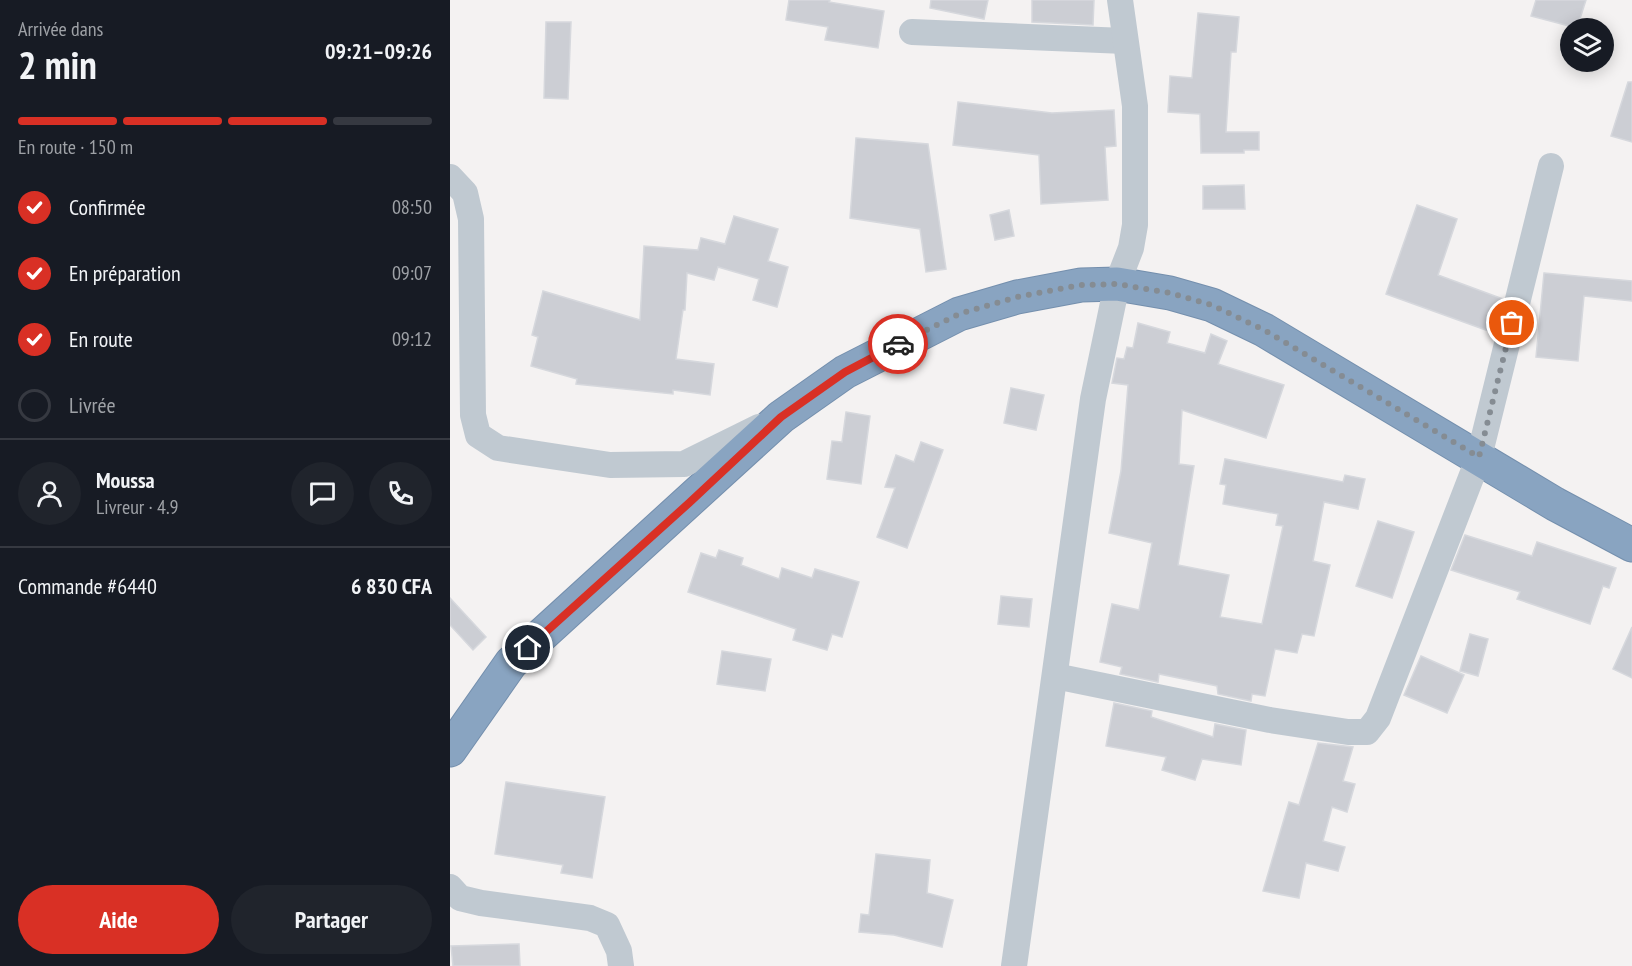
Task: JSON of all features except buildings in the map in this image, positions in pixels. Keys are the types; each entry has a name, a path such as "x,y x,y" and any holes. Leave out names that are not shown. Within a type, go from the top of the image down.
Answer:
{"highway":[{"path":"452,744 511,663 781,417 845,372 959,314 1027,295 1081,285 1117,284 1170,293 1212,305 1264,330 1556,504 1632,545"}],"street":[{"path":"1014,966 1093,399 1117,284 1131,248 1135,225 1135,106 1120,0"},
{"path":"912,32 1125,42"},
{"path":"1055,676 1270,720 1348,732 1367,732 1378,718 1479,457 1551,166"},
{"path":"450,177 465,193 471,219 473,415 478,435 498,448 610,465 684,464 781,417"},
{"path":"450,887 460,898 590,918 607,925 619,951 621,966"}],"way so far":[{"path":"898,344 959,314 1017,297 1081,285 1117,284 1170,293 1212,305 1264,330 1479,457 1512,323"}],"route":[{"path":"528,648 781,417 845,372 898,344"}]}
